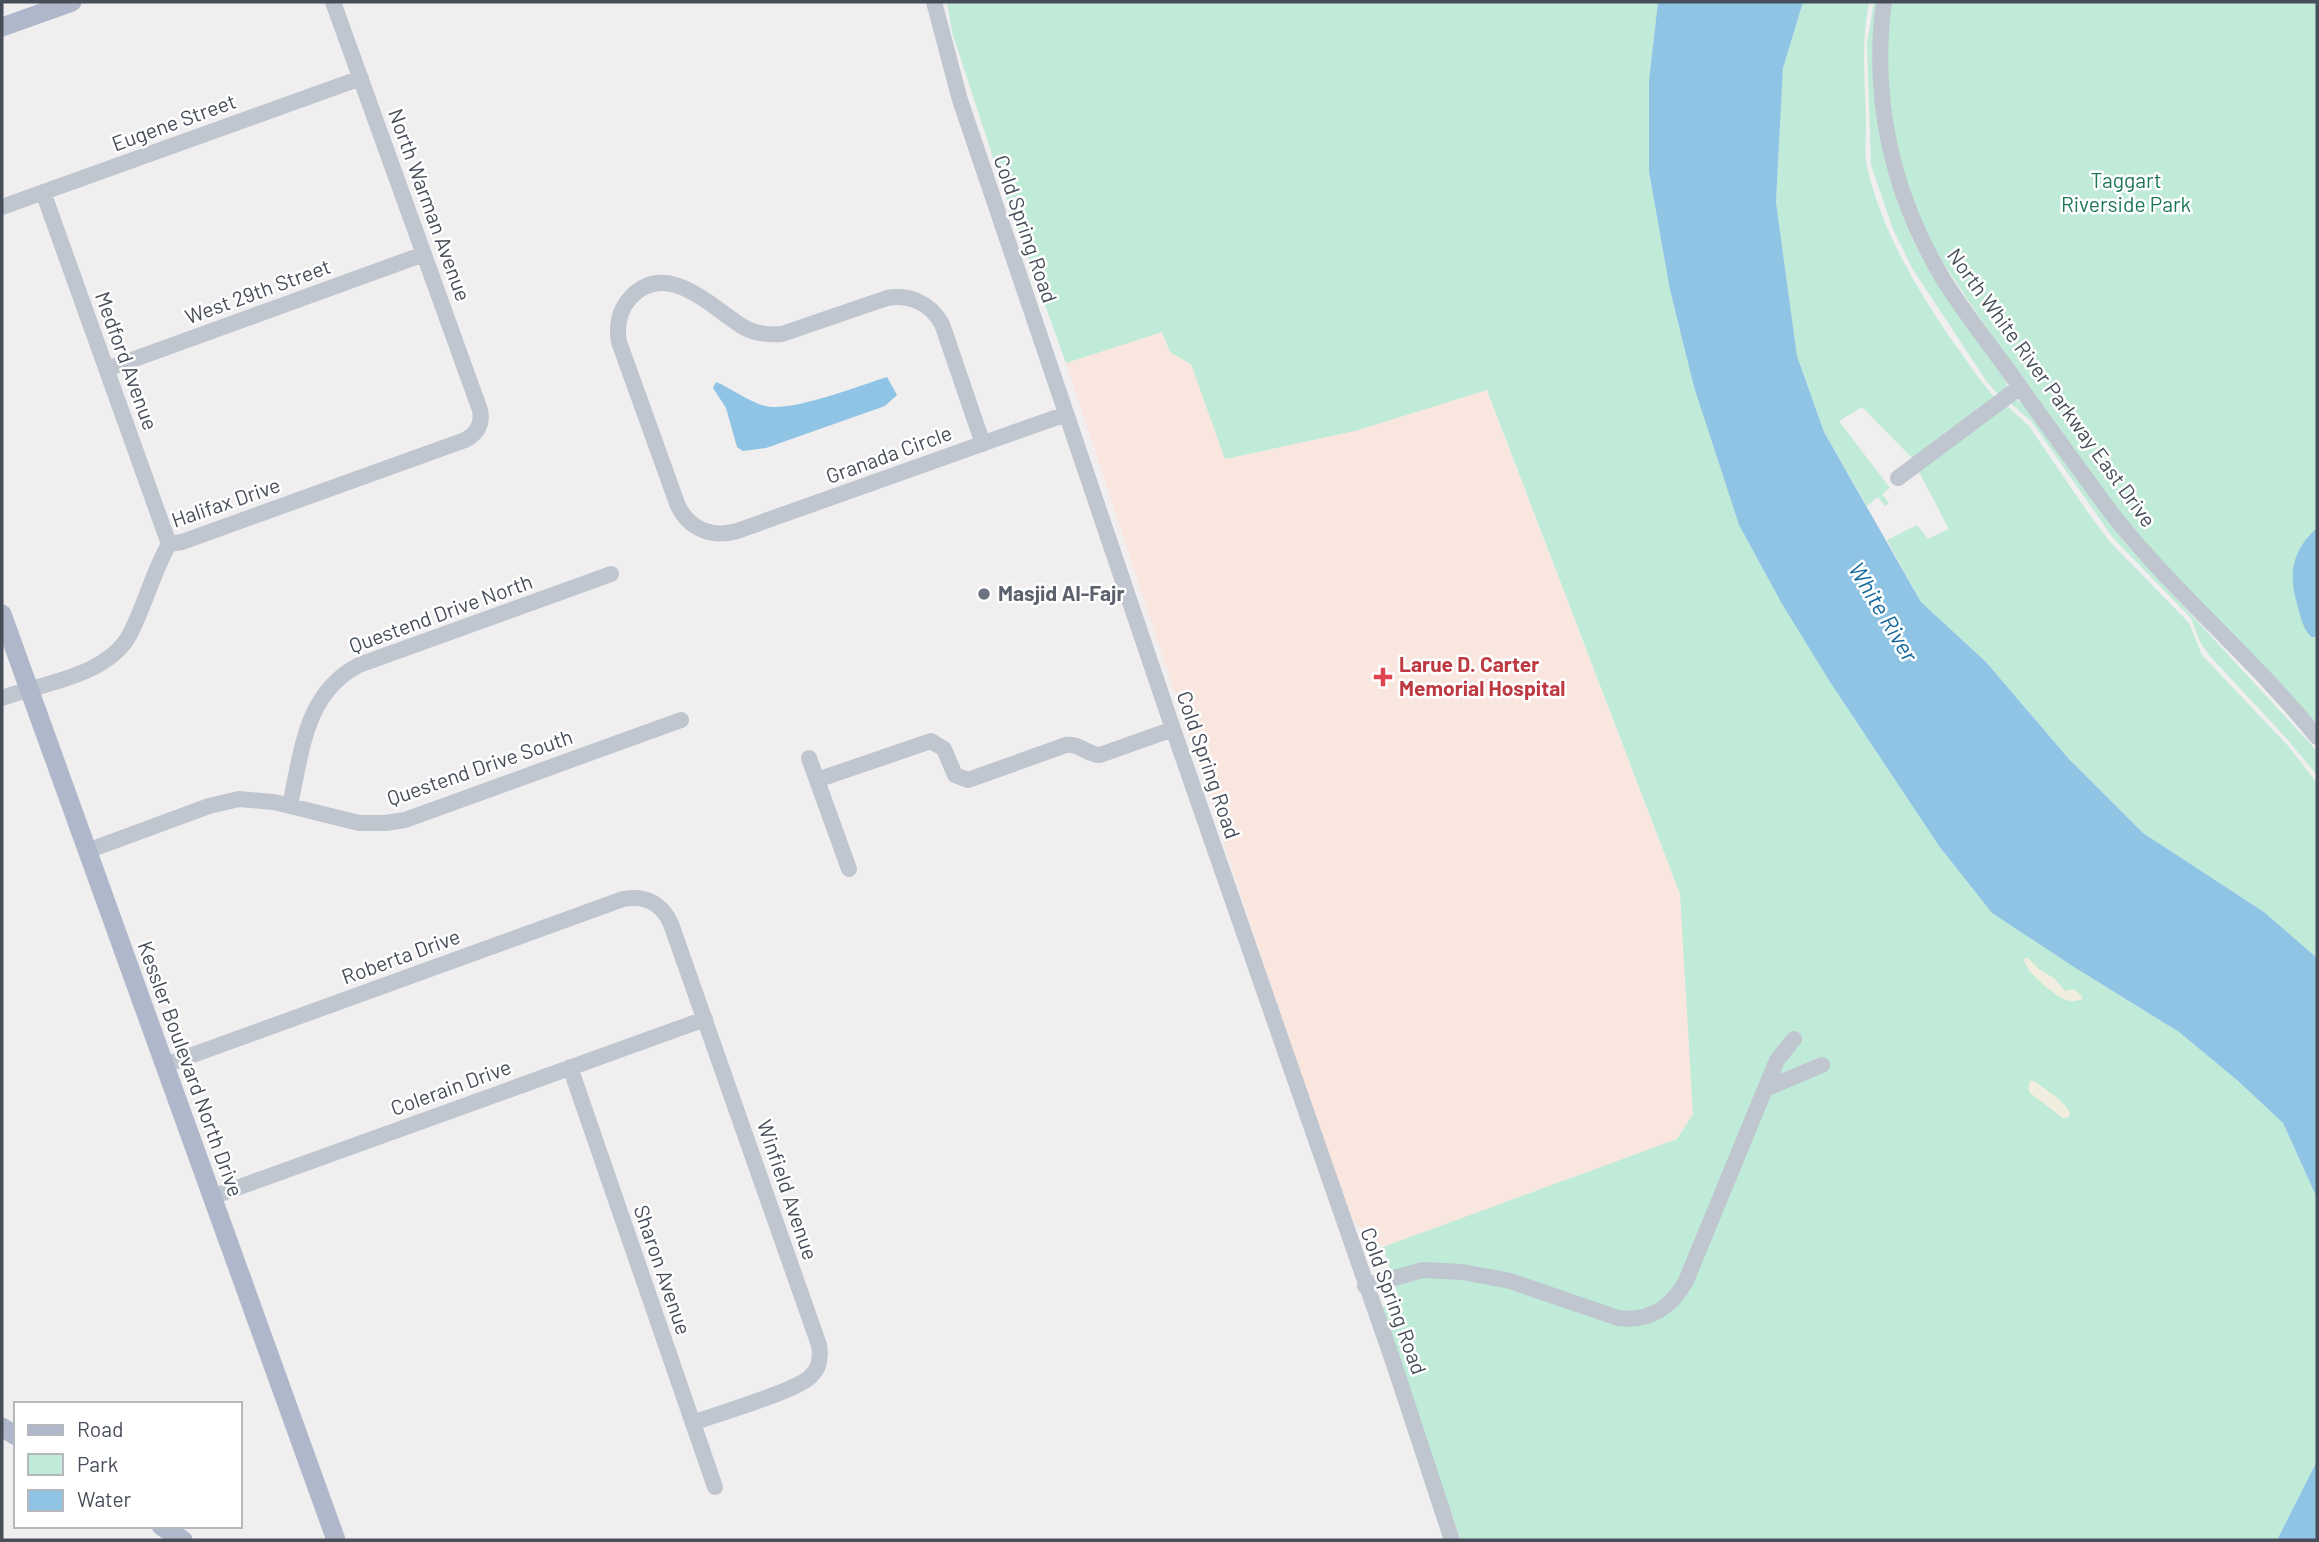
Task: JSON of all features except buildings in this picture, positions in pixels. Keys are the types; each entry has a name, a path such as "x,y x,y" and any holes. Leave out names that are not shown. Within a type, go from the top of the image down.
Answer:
{"main road":[{"path":"2,27 72,2"},
{"name":"Kessler Boulevard North Drive","path":"2,614 336,1540"},
{"path":"164,1528 183,1540"}],"street":[{"name":"North Warman Avenue","path":"333,2 480,410 480,424"},
{"name":"Cold Spring Road","path":"934,2 960,100 1452,1540"},
{"name":"North White River Parkway East Drive","path":"1884,2 1879,63 1889,146 1902,193 1917,229 1943,277 2122,527 2282,696 2317,737"},
{"name":"Eugene Street","path":"2,207 361,78"},
{"name":"Medford Avenue","path":"43,192 169,544"},
{"name":"West 29th Street","path":"107,369 424,254"},
{"name":"Granada Circle","path":"983,444 942,324 933,312 917,300 897,296 887,298 777,334 747,329 692,291 672,284 648,286 635,293 621,312 618,323 619,342 678,506 698,529 708,532 726,534 983,444 1066,414"},
{"path":"1898,478 2020,387"},
{"name":"Halifax Drive","path":"2,698 96,667 120,649 131,632 169,544 182,542 465,440 475,434 480,424"},
{"name":"Questend Drive North","path":"290,805 312,714 324,692 342,675 359,665 611,574"},
{"name":"Questend Drive South","path":"87,851 223,802 259,799 359,823 405,820 681,720"},
{"path":"817,780 931,741 944,749 954,774 960,779 968,780 1066,745 1076,745 1089,753 1100,755 1173,729"},
{"path":"809,758 849,869"},
{"name":"Roberta Drive","path":"165,1066 624,899 637,897 653,902"},
{"name":"Winfield Avenue","path":"653,902 669,919 819,1345 820,1355 814,1374 803,1383 692,1423"},
{"name":"Colerain Drive","path":"212,1197 705,1018"},
{"path":"1365,1286 1410,1272 1444,1270 1510,1281 1614,1317 1633,1319 1657,1312 1673,1301 1686,1281 1777,1060 1794,1039"},
{"path":"1765,1089 1822,1065"},
{"name":"Sharon Avenue","path":"570,1067 715,1487"}],"shaded area":[{"name":"Larue D. Carter Memorial Hospital","path":"1162,332 1170,352 1191,364 1226,459 1355,431 1486,389 1680,895 1693,1114 1677,1139 1383,1247 1347,1217 1066,363"}],"green space":[{"path":"947,2 1658,2 1649,80 1649,172 1670,290 1694,387 1739,525 1782,604 1830,682 1939,846 1992,913 2179,1032 2237,1080 2283,1123 2317,1198 2317,1461 2277,1540 1461,1540 1381,1309 1398,1295 1383,1247 1677,1139 1693,1114 1680,894 1487,390 1355,431 1225,459 1191,364 1170,352 1162,332 1066,363 1004,191 952,32"},
{"path":"1803,2 1869,2 1864,48 1865,151 1873,191 1901,257 1925,299 1996,399 1913,459 1862,407 1839,421 1890,488 1882,494 1889,503 1885,506 1878,497 1867,506 1824,432 1797,356 1776,202 1783,68"},
{"path":"1874,2 1877,2 1874,34 1876,100 1880,132 1896,196 1907,227 1930,272 1961,320 2006,380 2007,388 2000,396 1987,382 1912,268 1893,229 1871,165 1867,43"},
{"name":"Taggart Riverside Park","path":"1888,2 2317,2 2317,740 2100,498 1928,240 1904,182 1886,96"},
{"path":"2014,399 2022,403 2125,543 2317,751 2317,775 2209,655 2200,642 2191,618 2113,538 2032,422 2009,402"},
{"path":"2005,404 2029,426 2111,543 2189,623 2202,655 2289,747 2317,783 2317,958 2264,912 2143,833 2068,758 1986,662 1921,602 1887,540 1917,525 1928,539 1949,529 1918,470"}],"sand":[{"path":"2027,957 2040,970 2054,978 2065,991 2074,989 2083,999 2066,1000 2048,988 2026,965 2024,959"},
{"path":"2030,1081 2034,1081 2064,1104 2070,1113 2068,1118 2063,1118 2030,1093"}],"water":[{"name":"White River","path":"1658,2 1803,2 1783,68 1776,202 1797,356 1824,432 1921,602 1986,662 2068,758 2143,833 2264,912 2317,958 2317,1198 2283,1123 2237,1080 2179,1032 1992,913 1939,846 1830,682 1782,604 1739,525 1694,387 1670,290 1649,172 1649,80"},
{"path":"887,377 897,395 885,406 766,448 743,451 737,447 726,408 713,388 716,382 758,404 776,407 808,402"},
{"path":"2317,528 2317,637 2311,637 2300,615 2293,574 2297,555"},
{"path":"2317,1461 2317,1540 2277,1540"}],"place":[{"name":"Masjid Al-Fajr","path":"984,594"},
{"name":"Larue D. Carter Memorial Hospital","path":"1383,677"}]}
